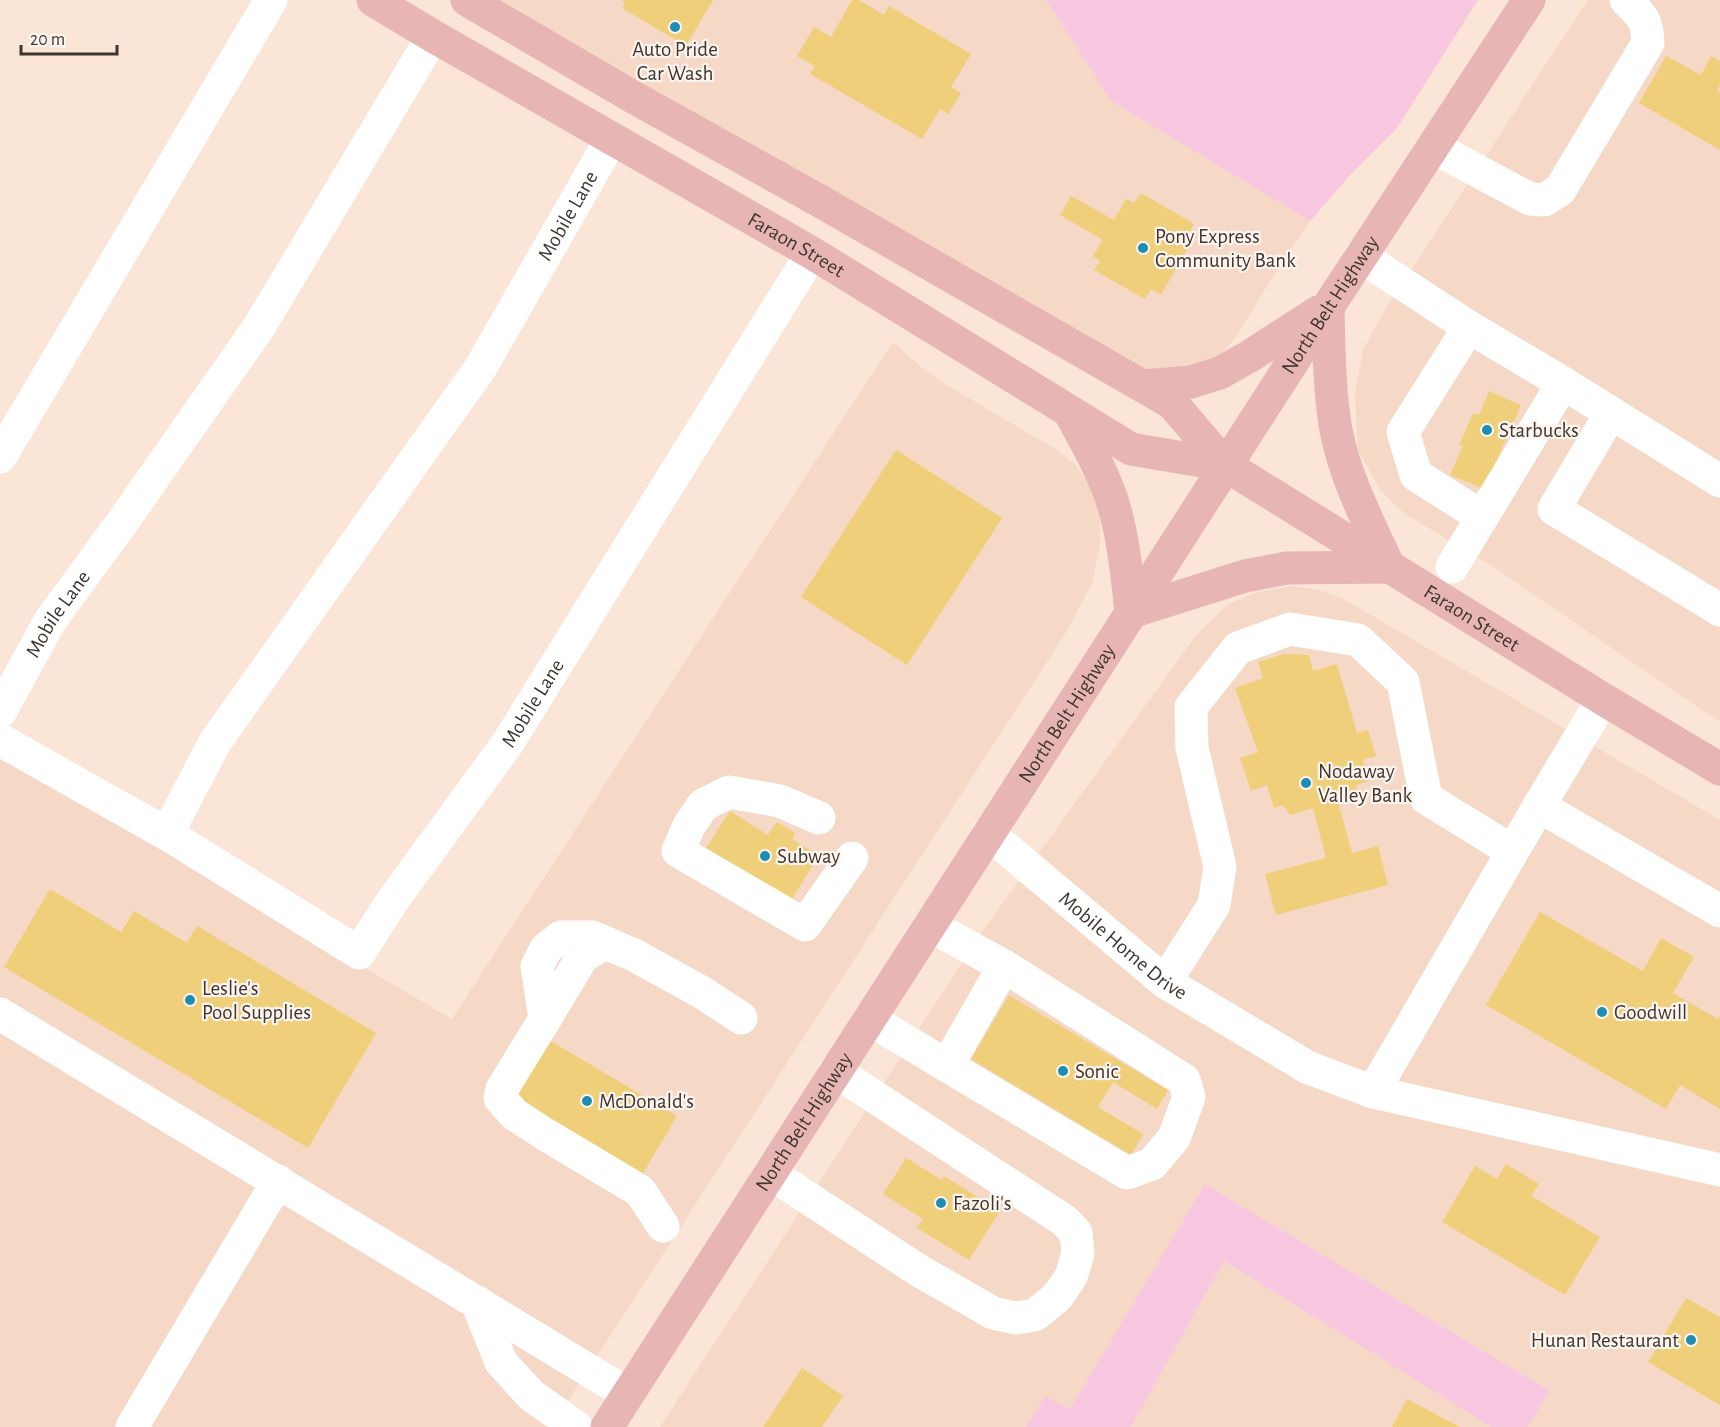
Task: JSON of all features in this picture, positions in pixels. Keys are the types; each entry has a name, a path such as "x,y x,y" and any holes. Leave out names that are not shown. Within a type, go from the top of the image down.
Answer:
{"main road":[{"name":"Faraon Street","path":"373,0 813,253 1131,449 1225,465"},
{"name":"Faraon Street","path":"467,0 633,97 1172,403 1225,465 1720,769"},
{"name":"North Belt Highway","path":"607,1427 1360,256 1529,0"},
{"path":"1144,386 1191,382 1220,373 1328,307"},
{"path":"1070,411 1099,466 1112,499 1125,557 1131,612 1245,576 1287,568 1389,567 1353,486 1336,431 1330,373 1328,307"}],"street":[{"path":"0,457 271,0"},
{"path":"1433,147 1530,199 1544,200 1560,190 1648,43 1648,27 1639,13 1626,0"},
{"name":"Mobile Lane","path":"0,712 50,621 259,327 433,36"},
{"name":"Mobile Lane","path":"167,834 215,742 481,367 612,138"},
{"name":"Mobile Lane","path":"0,740 167,834 359,953 393,900 507,744 813,253"},
{"path":"1360,256 1469,327 1720,481"},
{"path":"1469,327 1403,432 1416,475 1482,517"},
{"path":"1452,567 1563,383"},
{"path":"1611,413 1554,509 1720,610"},
{"path":"1165,982 1214,905 1220,867 1192,748 1191,707 1238,648 1290,629 1358,640 1403,682 1426,798 1512,852"},
{"path":"1373,1092 1603,699"},
{"path":"819,818 780,801 729,792 703,805 689,826 678,851 806,925 852,858"},
{"path":"1539,806 1720,911"},
{"name":"Mobile Home Drive","path":"988,833 1165,982 1307,1067 1373,1092 1720,1170"},
{"path":"869,1019 1127,1173 1152,1164 1174,1138 1189,1097 1184,1080 1004,966 929,925"},
{"path":"663,1226 640,1191 543,1134 514,1114 500,1098 502,1089 545,1019 537,966 546,949 561,937 592,937 634,955 741,1018"},
{"path":"947,1066 1004,966"},
{"path":"0,1014 628,1394"},
{"path":"770,1173 918,1270 993,1313 1015,1318 1035,1315 1057,1297 1071,1277 1078,1253 1076,1233 1065,1221 835,1071"},
{"path":"132,1427 278,1181"},
{"path":"477,1302 501,1362 531,1395 576,1427"}],"shaded area":[{"path":"493,0 1046,0 1111,101 1310,221 1235,338 1211,366 1154,378"},
{"path":"1046,0 1478,0 1397,128 1350,175 1310,221 1111,101"},
{"path":"1588,0 1720,0 1720,722 1489,564 1405,514 1381,491 1358,450 1355,395 1363,350 1383,313"},
{"path":"893,342 942,382 1055,449 1076,465 1091,488 1100,514 1100,546 1092,583 1065,634 551,1427 0,1427 0,754 452,1019"},
{"path":"1293,586 1318,590 1342,598 1720,820 1720,1427 1528,1427 1550,1391 1205,1184 1070,1410 1045,1396 1026,1427 660,1427 984,929 1197,634 1228,604 1258,592"},
{"path":"1205,1184 1550,1391 1528,1427 1491,1427 1224,1261 1131,1427 1026,1427 1045,1396 1070,1409"},
{"path":"1224,1261 1491,1427 1131,1427"}],"building":[{"name":"Auto Pride Car Wash","path":"622,0 713,0 686,46 622,8 625,2"},
{"path":"852,0 859,0 884,15 889,6 971,54 951,87 961,93 948,114 940,109 922,139 810,74 815,66 797,56 814,27 831,37"},
{"path":"1666,56 1701,75 1711,56 1720,61 1720,85 1717,90 1720,92 1720,150 1639,103"},
{"name":"Pony Express Community Bank","path":"1141,193 1194,224 1188,235 1193,239 1161,295 1151,289 1145,299 1094,270 1100,261 1093,256 1103,240 1060,215 1071,196 1114,220 1126,199 1134,203"},
{"name":"Starbucks","path":"1489,391 1521,405 1484,489 1450,475 1463,446 1459,445 1473,413 1479,415"},
{"path":"896,450 1002,518 907,665 801,597"},
{"name":"Nodaway Valley Bank","path":"1283,654 1309,655 1313,671 1337,664 1357,733 1368,730 1376,756 1363,760 1369,781 1356,785 1358,793 1337,798 1352,853 1378,846 1388,885 1276,915 1265,874 1326,858 1313,808 1290,815 1283,805 1274,808 1267,785 1251,791 1240,758 1258,752 1235,688 1263,678 1258,662"},
{"name":"Subway","path":"730,811 768,835 776,823 779,823 795,833 792,839 819,855 791,901 704,851"},
{"name":"Leslie's Pool Supplies","path":"50,889 121,932 134,911 187,943 197,926 376,1033 308,1148 4,967"},
{"name":"Goodwill","path":"1540,912 1643,971 1661,938 1694,957 1673,993 1718,1019 1720,1016 1720,1109 1680,1085 1666,1109 1486,1005"},
{"name":"Sonic","path":"1009,995 1168,1090 1157,1109 1113,1082 1098,1107 1143,1134 1131,1155 971,1059"},
{"name":"McDonald's","path":"539,1034 677,1116 636,1185 505,1091"},
{"name":"Fazoli's","path":"906,1158 942,1180 944,1176 1000,1211 969,1260 917,1228 923,1219 883,1194"},
{"path":"1506,1164 1539,1184 1531,1196 1600,1237 1565,1295 1442,1222 1475,1166 1497,1179"},
{"name":"Hunan Restaurant","path":"1686,1298 1720,1317 1720,1405 1648,1362"},
{"path":"802,1368 843,1396 822,1427 763,1427"},
{"path":"1407,1399 1460,1427 1392,1427"}],"place":[{"name":"Auto Pride Car Wash","path":"675,27"},
{"name":"Pony Express Community Bank","path":"1143,248"},
{"name":"Starbucks","path":"1487,430"},
{"name":"Nodaway Valley Bank","path":"1306,783"},
{"name":"Subway","path":"765,856"},
{"name":"Leslie's Pool Supplies","path":"190,1000"},
{"name":"Goodwill","path":"1602,1012"},
{"name":"Sonic","path":"1063,1071"},
{"name":"McDonald's","path":"587,1101"},
{"name":"Fazoli's","path":"941,1203"},
{"name":"Hunan Restaurant","path":"1691,1340"}]}
